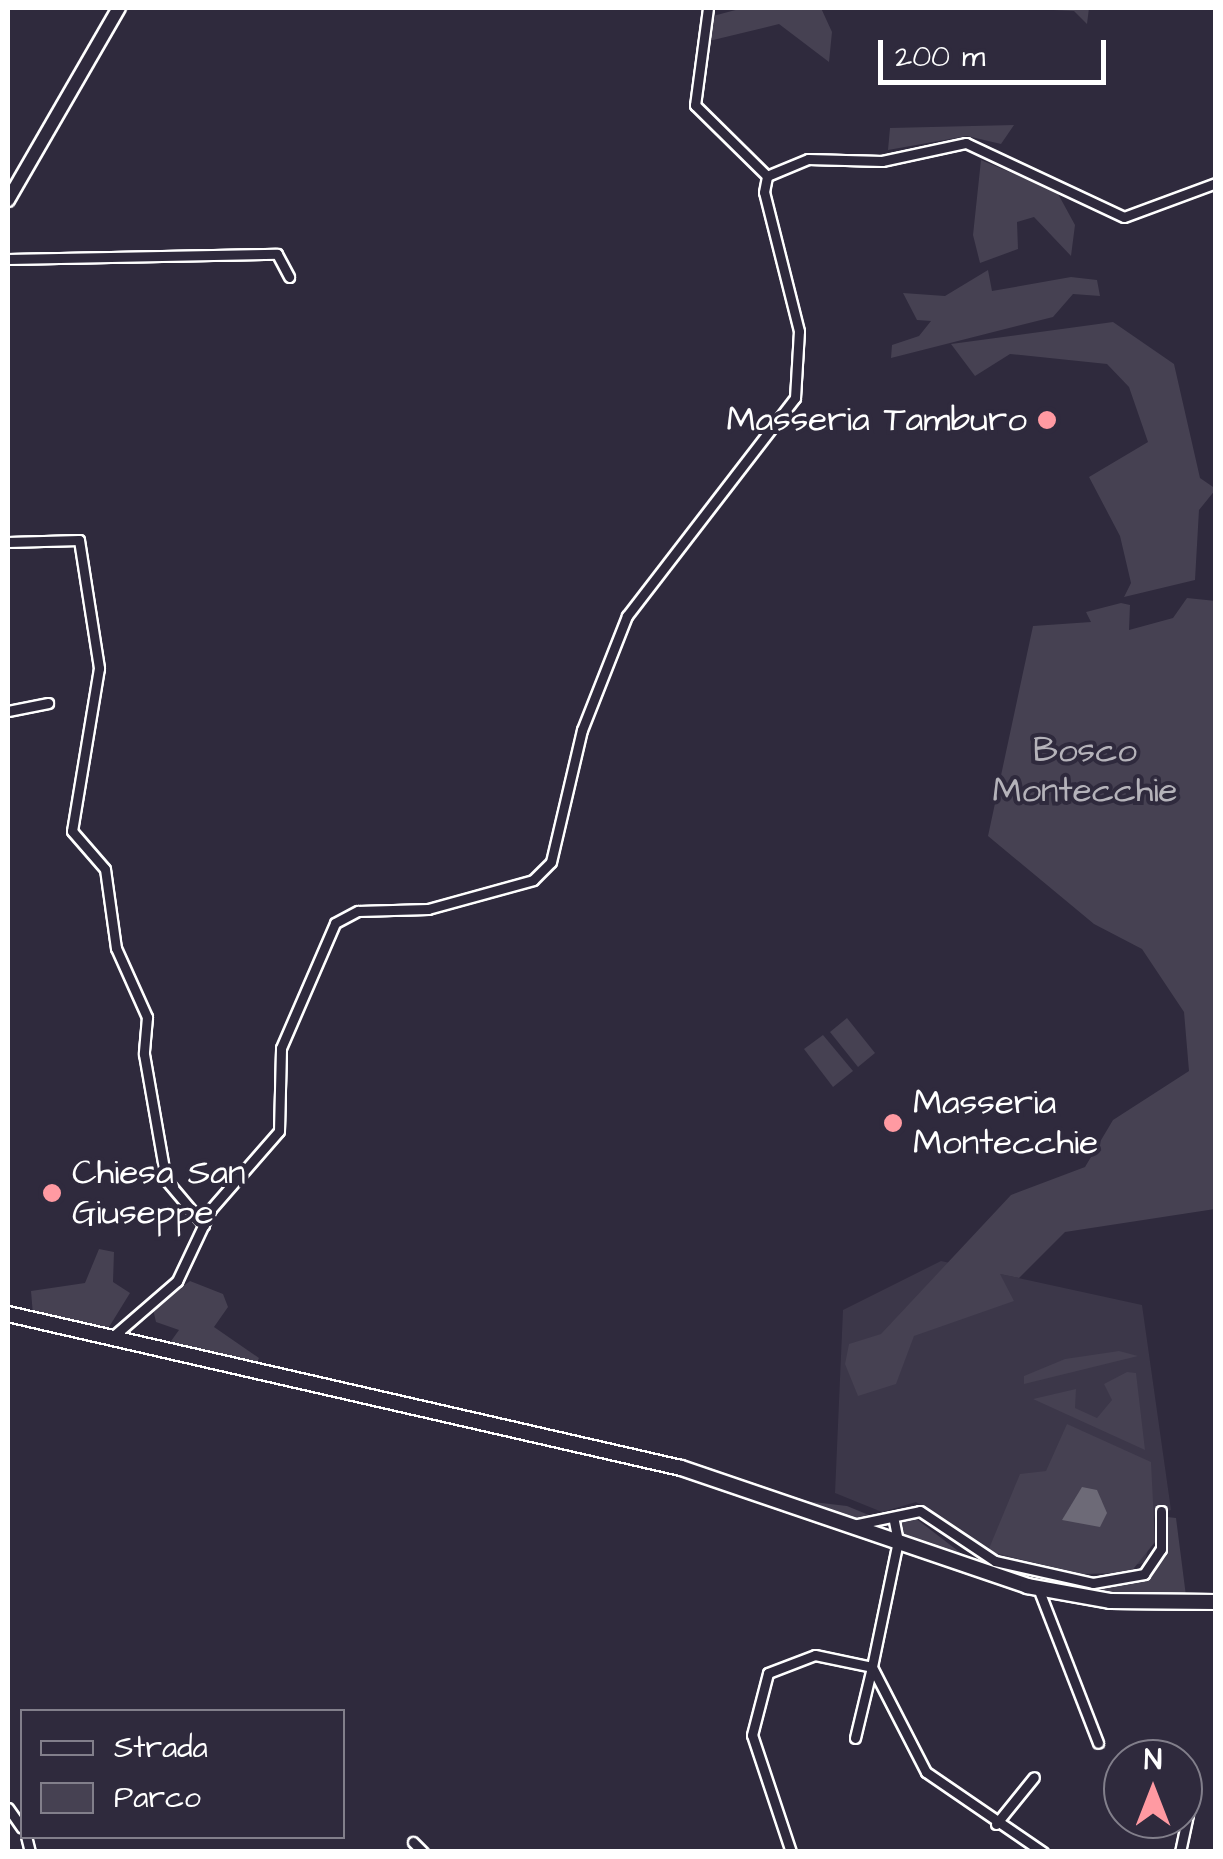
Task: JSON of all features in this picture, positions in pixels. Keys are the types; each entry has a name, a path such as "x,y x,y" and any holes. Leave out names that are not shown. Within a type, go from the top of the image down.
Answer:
{"main road":[{"path":"8,200 119,8"},
{"path":"8,1314 108,1341 681,1468 1038,1588 1216,1602"}],"street":[{"path":"708,8 695,105 768,176"},
{"path":"768,176 808,159 882,161 966,143 1124,218 1216,183"},
{"path":"108,1341 177,1281 204,1225 284,1120 281,1048 335,923 358,911 428,908 533,880 550,862 582,730 628,616 796,398 799,332 764,192 768,176"},
{"path":"8,259 278,254 289,278"},
{"path":"8,542 80,540 99,668 72,830 104,869 116,948 147,1017 144,1054 166,1180 204,1225"},
{"path":"8,711 48,702"},
{"path":"852,1526 920,1511 996,1561 1094,1582 1144,1574 1160,1549 1161,1511"},
{"path":"879,1535 897,1514"},
{"path":"855,1738 898,1541 897,1514"},
{"path":"879,1535 881,1518"},
{"path":"1038,1588 1098,1742"},
{"path":"791,1852 752,1735 760,1688 778,1664 816,1655 872,1667"},
{"path":"872,1667 926,1772 996,1824 1043,1852"},
{"path":"996,1824 1034,1777"},
{"path":"412,1842 424,1852"}],"shaded area":[{"path":"941,1261 1142,1305 1171,1510 1155,1514 1145,1563 1081,1574 1027,1564 988,1551 916,1502 882,1512 835,1493 843,1310"},
{"path":"1082,1487 1097,1490 1107,1513 1100,1527 1062,1520"}],"green space":[{"path":"743,8 821,8 832,32 829,62 779,24 709,41 713,16"},
{"path":"1008,8 1089,8 1087,24 1074,11"},
{"path":"1014,125 1001,144 967,136 888,150 890,128"},
{"path":"981,160 1057,192 1075,225 1071,256 1034,217 1017,222 1018,249 980,263 973,235"},
{"path":"988,270 992,291 1071,277 1097,280 1100,296 1073,294 1053,317 891,358 892,345 919,336 931,321 917,320 903,293 945,296"},
{"path":"1113,322 1174,364 1200,478 1216,489 1199,510 1195,580 1124,597 1131,583 1120,536 1089,477 1148,442 1129,387 1107,364 1010,354 975,376 951,344"},
{"name":"Bosco Montecchie","path":"1187,598 1216,601 1215,1209 1065,1232 1019,1278 1000,1274 1014,1301 914,1336 896,1384 858,1396 845,1364 849,1344 881,1334 1011,1195 1085,1167 1113,1120 1189,1071 1184,1012 1142,949 1094,924 988,836 1033,626 1091,622 1086,612 1121,603 1130,605 1129,630 1173,618"},
{"path":"847,1018 875,1053 858,1067 830,1032"},
{"path":"823,1035 853,1071 833,1087 804,1049"},
{"path":"99,1249 114,1252 113,1282 130,1293 106,1332 33,1315 31,1291 85,1283"},
{"path":"190,1281 223,1294 228,1307 214,1327 259,1358 255,1367 166,1348 179,1330 156,1322 153,1309"},
{"path":"1119,1351 1138,1356 1024,1384 1024,1376 1065,1359"},
{"path":"1127,1372 1136,1373 1145,1450 1033,1399 1076,1389 1075,1408 1097,1418 1112,1400 1104,1384"},
{"path":"1067,1424 1151,1462 1155,1542 1130,1573 1081,1574 988,1551 1020,1474 1046,1471"},
{"path":"796,1500 847,1506 876,1518 858,1522"},
{"path":"910,1514 966,1557 902,1536 900,1518"},
{"path":"1167,1517 1176,1518 1186,1596 1103,1594 1054,1584 1137,1583 1159,1565"}],"place":[{"name":"Masseria Tamburo","path":"1047,420"},
{"name":"Masseria Montecchie","path":"893,1123"},
{"name":"Chiesa San Giuseppe","path":"52,1193"}]}
